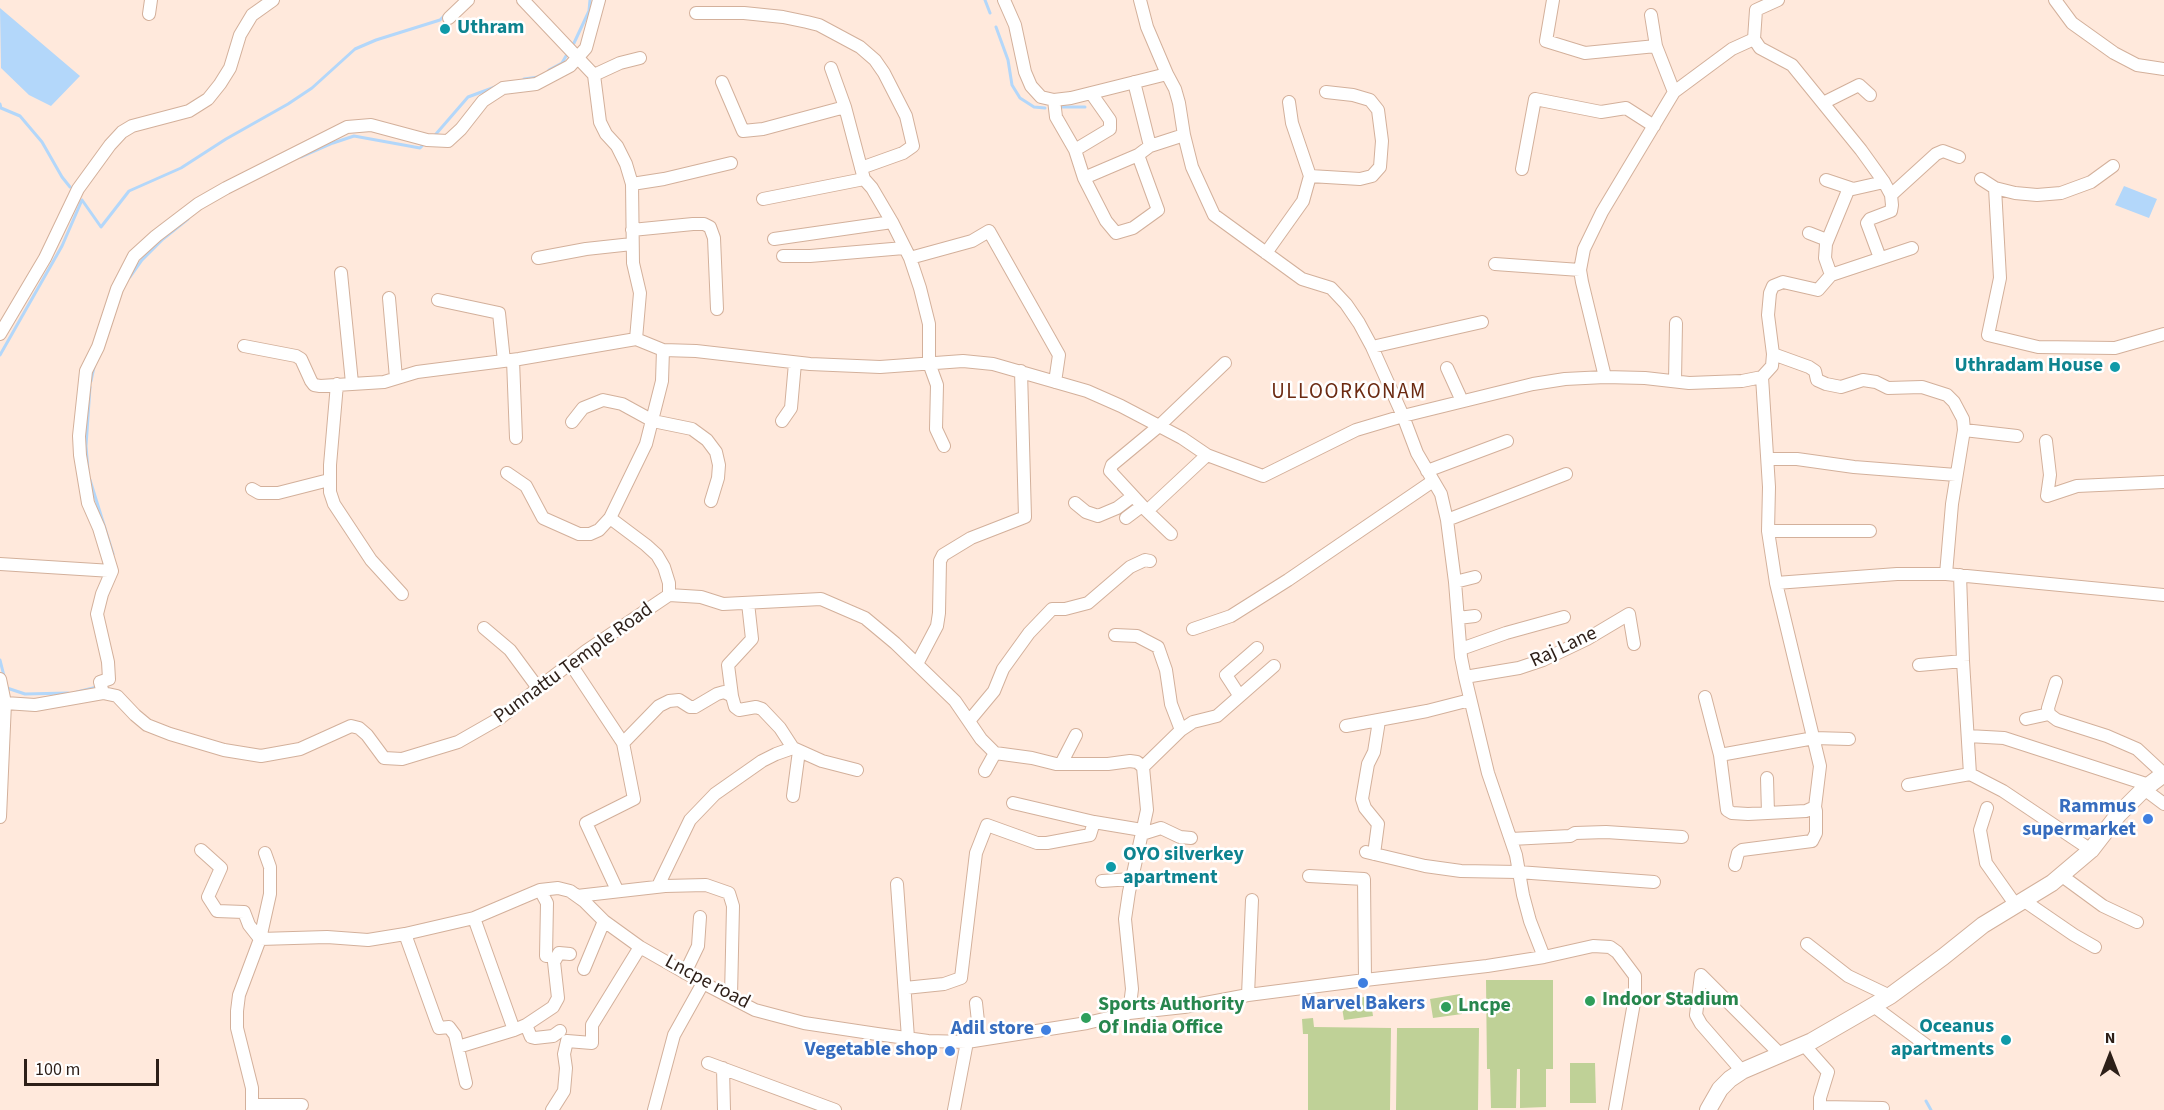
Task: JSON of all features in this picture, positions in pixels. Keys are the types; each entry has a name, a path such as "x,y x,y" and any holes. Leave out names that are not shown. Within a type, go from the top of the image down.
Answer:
{"main road":[{"path":"1708,1110 1720,1089 1730,1078 1804,1045 1890,996 1983,925 2061,876 2091,849 2118,815 2164,774"}],"street":[{"path":"149,14 151,0"},
{"path":"0,334 45,258 78,189 110,146 122,132 132,126 189,111 208,99 230,68 240,35 252,15 273,0"},
{"path":"449,18 468,0"},
{"path":"523,0 594,75 600,122 606,134 617,146 626,164 632,184 633,263 640,293 636,339"},
{"path":"0,817 2,692 36,705 100,690 109,679 108,662 97,614 102,594 112,571 99,528 88,503 79,436 86,371 98,347 117,289 134,256 198,204 347,127 371,125 427,140 448,141 461,129 483,101 503,88 536,84 570,66 586,48 599,0"},
{"path":"1004,0 1016,25 1025,72 1031,86 1041,96 1054,100 1167,74"},
{"path":"1140,0 1147,27 1175,88 1192,167 1214,215 1302,279 1330,288 1346,304 1372,347 1394,393 1417,453 1441,494 1447,520 1461,649 1470,700 1488,773 1516,855 1530,921 1544,957"},
{"path":"1553,0 1546,41 1585,53 1656,46"},
{"path":"1778,0 1756,10 1754,39 1760,48 1792,65 1884,182 1891,195 1891,211 1870,219 1867,223 1880,258"},
{"path":"2055,0 2072,23 2114,53 2137,65 2164,69"},
{"path":"696,13 744,13 783,17 819,25 860,47 875,60 906,116 913,146 903,153 863,174 763,199"},
{"path":"1651,15 1656,46 1674,92"},
{"path":"1605,377 1580,270 1584,249 1602,212 1674,92 1732,49 1754,39"},
{"path":"594,75 620,63 640,58"},
{"path":"831,68 845,107 863,174 892,222 907,253 929,324 929,363 937,385 936,429 944,446"},
{"path":"722,82 743,131 763,129 845,107"},
{"path":"1134,82 1149,146"},
{"path":"1823,103 1859,86 1870,95"},
{"path":"1310,176 1360,180 1372,176 1380,167 1382,141 1378,110 1370,100 1353,94 1326,92"},
{"path":"1075,150 1110,129 1110,120 1091,93"},
{"path":"1522,169 1535,99 1601,112 1626,108 1654,126"},
{"path":"1054,100 1056,117 1075,150 1084,178 1116,233 1133,228 1158,210 1138,155"},
{"path":"1266,253 1303,201 1310,176 1292,123 1289,102"},
{"path":"1084,178 1138,155 1149,146 1184,135"},
{"path":"1891,195 1936,154 1943,152 1959,157"},
{"path":"632,184 731,163"},
{"path":"1982,179 1995,188 2037,195 2061,194 2091,182 2113,166"},
{"path":"1826,180 1858,189 1884,182"},
{"path":"1832,275 1825,258 1827,240 1849,188"},
{"path":"1995,188 2000,278 1988,335 2038,346 2115,348 2164,334"},
{"path":"774,239 892,222"},
{"path":"632,230 693,224 704,224 710,227 714,238 717,309"},
{"path":"783,256 907,253 972,241 989,231 1059,355 1055,382"},
{"path":"1809,233 1827,240"},
{"path":"538,258 586,249 632,244"},
{"path":"244,346 296,356 301,359 314,385 384,382 417,372 509,360 636,339 663,350 696,351 795,363 880,367 905,367 963,361 993,364 1087,391 1159,426 1207,455 1263,476 1356,430 1402,416 1533,384 1605,377 1689,383 1742,381 1762,377 1772,366 1773,354 1768,315 1773,286 1784,282 1818,290 1832,275 1912,248"},
{"path":"1494,264 1580,270"},
{"path":"340,273 352,383"},
{"path":"389,298 396,378"},
{"path":"438,300 499,313 509,360 516,438"},
{"path":"1372,347 1482,322"},
{"path":"1675,381 1676,323"},
{"path":"507,473 526,486 543,519 579,534 590,534 599,530 610,518 625,491 646,444 662,381 663,350"},
{"path":"1773,354 1809,367 1815,371 1817,380 1826,384 1841,387 1863,380 1876,382 1888,388 1922,387 1947,395 1959,409 1964,429 1956,475 1946,574"},
{"path":"782,421 791,408 795,363"},
{"path":"1172,534 1144,509 1110,471 1112,465 1159,426 1225,363"},
{"path":"1446,368 1462,401"},
{"path":"917,664 937,626 940,561 943,555 971,538 1025,517 1021,371"},
{"path":"1736,865 1738,853 1742,850 1812,841 1816,833 1815,807 1820,766 1776,583 1768,531 1767,459 1762,377"},
{"path":"337,384 330,492 334,504 370,560 402,594"},
{"path":"572,422 583,408 603,400 622,404 653,420 692,429 707,440 716,452 719,465 718,478 711,501"},
{"path":"1964,429 2017,436"},
{"path":"1193,630 1231,616 1288,580 1430,476 1507,441"},
{"path":"2046,441 2050,475 2047,496 2077,486 2164,482"},
{"path":"1126,518 1144,509 1207,455"},
{"path":"1767,459 1797,459 1854,467 1956,475"},
{"path":"1447,520 1566,474"},
{"path":"252,489 259,493 278,493 329,480"},
{"path":"1075,504 1086,512 1098,516 1117,508 1133,496"},
{"path":"610,518 657,555 669,583 669,595"},
{"path":"1768,531 1870,531"},
{"path":"969,721 994,691 1003,669 1029,633 1052,609 1065,609 1088,603 1130,567 1145,560 1150,561"},
{"path":"0,564 112,571"},
{"path":"1776,583 1897,574 1946,574 2164,595"},
{"path":"1960,575 1970,774"},
{"path":"1455,582 1475,577"},
{"name":"Punnattu Temple Road","path":"100,690 117,696 147,725 224,750 261,756 300,749 351,726 359,728 367,735 384,758 411,757 458,742 500,718 570,663 669,595 701,597 723,604 798,598 821,599 865,618 917,664 955,701 989,749 995,753"},
{"path":"748,603 752,639 728,665 735,707 739,710 756,707 762,709 796,749 822,761 857,770"},
{"name":"Raj Lane","path":"1465,677 1519,668 1542,660 1587,639 1629,614 1634,644"},
{"path":"1458,618 1475,616"},
{"path":"1461,649 1506,633 1564,617"},
{"path":"484,628 510,650 538,688"},
{"path":"1115,635 1137,636 1158,647 1166,670 1171,704 1181,730"},
{"path":"1239,695 1226,675 1257,648"},
{"path":"1919,665 1963,661"},
{"path":"570,663 623,743 633,799 586,823 616,890"},
{"path":"1143,767 1181,730 1198,720 1217,716 1274,666"},
{"path":"2049,714 2048,708 2056,682"},
{"path":"623,743 659,706 669,701 679,700 690,707 695,707 717,694 724,692 732,696"},
{"path":"1705,697 1720,755 1727,810 1732,813 1748,814 1806,811 1815,807"},
{"path":"1346,726 1379,721 1470,700"},
{"path":"2026,719 2049,714 2058,720 2107,736 2137,749 2164,774"},
{"path":"1379,721 1362,799 1365,808 1378,824 1370,853 1425,866 1461,871 1518,872 1654,882"},
{"path":"1061,764 1076,735"},
{"path":"1968,736 2004,738 2147,787 2164,804"},
{"path":"1720,755 1814,738 1849,738"},
{"path":"793,796 796,749"},
{"path":"658,886 690,820 715,794 776,753 796,749"},
{"path":"985,771 995,753 1061,764 1108,764 1130,761 1137,762 1143,767 1148,810 1125,919 1132,989 1129,1013"},
{"path":"1908,785 1970,774 2003,791 2091,849"},
{"path":"1767,778 1768,813"},
{"path":"1013,803 1142,832 1161,828 1180,837 1191,838"},
{"path":"1987,808 1980,831 1986,863 2019,902 2095,947"},
{"path":"905,988 944,984 961,978 976,852 987,825 1037,843 1047,843 1090,835 1094,822"},
{"path":"1511,839 1606,832 1682,837"},
{"path":"201,850 221,868 208,897 217,911 244,912 249,925 260,939"},
{"path":"265,853 270,867 270,894 260,939 239,995 237,1028 252,1088 252,1108 302,1105"},
{"path":"1309,876 1364,879 1365,980"},
{"path":"2061,876 2103,906 2137,922"},
{"path":"1102,881 1132,879"},
{"path":"897,884 908,1038"},
{"path":"577,896 658,886 706,885 729,893 733,906 731,996"},
{"name":"Lncpe road","path":"260,939 327,937 368,940 405,934 474,918 540,890 558,888 570,891 577,896 604,921 640,947 755,1010 804,1023 908,1038 973,1041 1088,1023 1129,1013 1184,1007 1248,995 1544,957 1593,946 1610,947 1617,952 1635,976 1635,997 1615,1110"},
{"path":"540,890 547,903 546,956"},
{"path":"1248,995 1252,900"},
{"path":"685,973 698,946 700,917"},
{"path":"474,918 520,1027 534,1038 554,1036 560,1031"},
{"path":"584,969 604,921"},
{"path":"405,934 439,1028 453,1029 466,1083"},
{"path":"1807,944 1848,976 1890,996"},
{"path":"552,1110 564,1091 566,1068 564,1054 567,1041 592,1043 592,1025 640,947"},
{"path":"458,1047 520,1027 554,1006 556,1002 554,962 559,954 570,954"},
{"path":"1742,1071 1701,1024 1696,1015 1701,975 1781,1055"},
{"path":"654,1110 674,1035 703,983"},
{"path":"954,1110 973,1041 976,1003"},
{"path":"1872,1005 1926,1046"},
{"path":"1804,1045 1828,1072 1820,1098 1820,1108 1884,1108"},
{"path":"708,1063 835,1110"},
{"path":"723,1068 724,1110"}],"green space":[{"path":"1486,980 1553,980 1553,1069 1546,1069 1546,1107 1520,1108 1520,1069 1517,1069 1516,1108 1491,1108 1490,1069 1487,1069"},
{"name":"Lncpe","path":"1460,994 1462,1014 1433,1018 1430,999"},
{"path":"1370,996 1373,1016 1344,1020 1341,1001"},
{"path":"1313,1018 1314,1027 1391,1028 1390,1110 1308,1110 1308,1034 1303,1034 1302,1019"},
{"path":"1397,1028 1479,1028 1478,1110 1396,1110"},
{"path":"1570,1063 1595,1063 1596,1103 1570,1103"}],"water":[{"path":"0,8 80,76 51,106 29,95 1,68"},
{"path":"2124,186 2157,199 2149,218 2115,205"}],"waterway":[{"path":"574,43 589,11 590,0"},
{"path":"985,0 990,13"},
{"path":"0,355 62,246 82,200 101,227 129,191 181,168 288,104 312,88 355,49 440,20 444,16"},
{"path":"996,27 1008,60 1012,85 1020,98 1034,107 1045,108"},
{"path":"549,70 562,63 566,56"},
{"path":"524,79 539,77"},
{"path":"436,134 468,97 495,87"},
{"path":"0,104 1,108 20,116 42,142 70,187"},
{"path":"1062,107 1085,107"},
{"path":"301,157 354,136 420,148 422,146"},
{"path":"130,277 142,260 188,219"},
{"path":"91,381 94,367"},
{"path":"88,470 86,446 90,387"},
{"path":"90,480 113,554"},
{"path":"0,660 4,676"},
{"path":"77,692 97,687"},
{"path":"7,688 25,694 68,693"},
{"path":"1926,1101 1931,1110"}],"place":[{"name":"Uthram","path":"445,29"},
{"name":"Uthradam House","path":"2115,367"},
{"name":"Rammus supermarket","path":"2148,819"},
{"name":"OYO silverkey apartment","path":"1111,867"},
{"name":"Marvel Bakers","path":"1363,983"},
{"name":"Indoor Stadium","path":"1590,1001"},
{"name":"Lncpe","path":"1446,1007"},
{"name":"Sports Authority Of India Office","path":"1086,1018"},
{"name":"Adil store","path":"1046,1030"},
{"name":"Oceanus apartments","path":"2006,1040"},
{"name":"Vegetable shop","path":"950,1051"}],"district":[{"name":"ULLOORKONAM","path":"1349,393"}]}
